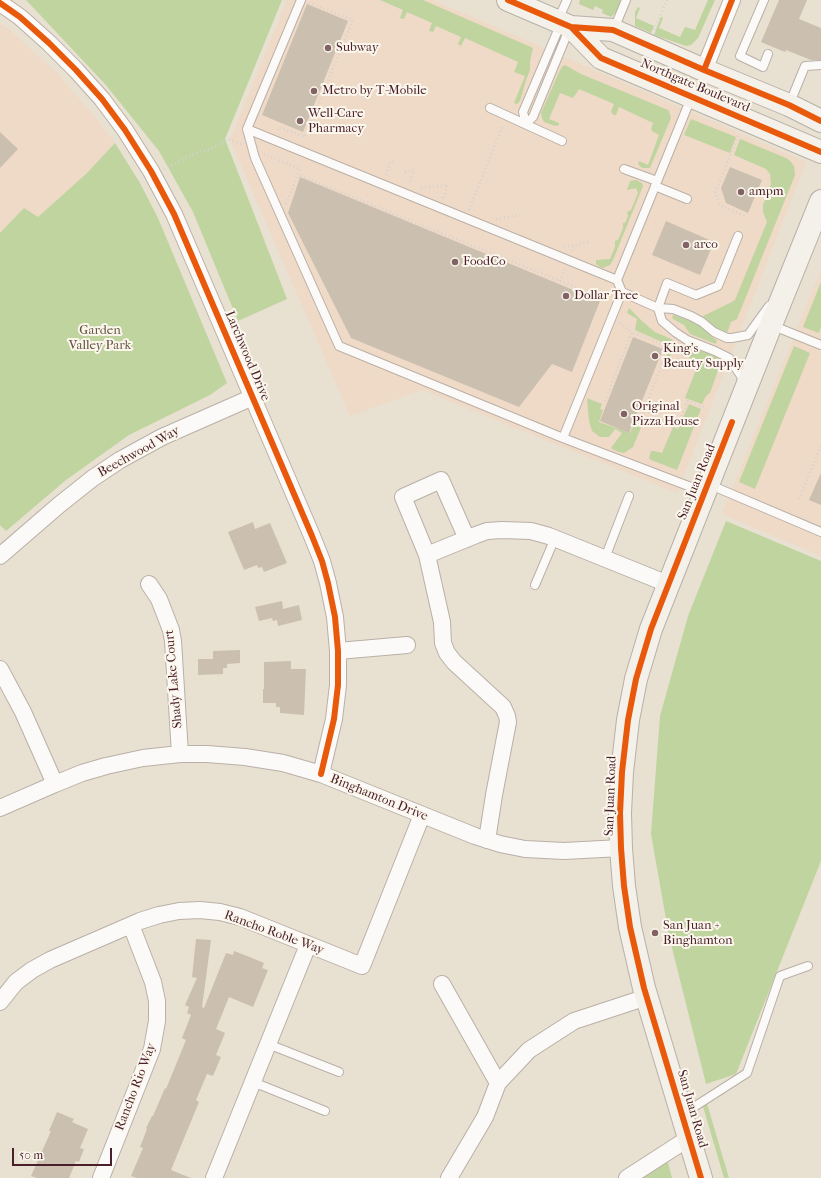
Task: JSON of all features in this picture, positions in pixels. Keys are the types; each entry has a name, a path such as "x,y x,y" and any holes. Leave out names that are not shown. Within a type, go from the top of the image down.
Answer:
{"main road":[{"name":"Northgate Boulevard","path":"508,0 563,23 614,30 704,70 789,105 821,121"},
{"name":"Northgate Boulevard","path":"563,23 601,58 821,152"},
{"name":"San Juan Road","path":"701,1178 647,997 630,927 624,886 620,813 622,772 628,720 636,680 651,629 770,325 821,201"}],"street":[{"path":"704,70 732,0"},
{"name":"Larchwood Drive","path":"0,2 20,17 76,70 102,99 148,165 174,214 322,561 335,617 338,651 338,685 334,719 321,774"},
{"name":"Beechwood Way","path":"0,556 64,501 93,478 120,460 162,437 253,397"},
{"path":"467,539 441,480 403,497 427,555 442,622 443,643 447,653 454,662 503,707 507,716 508,722 494,795 488,840"},
{"path":"427,555 487,532 502,530 531,531 555,538 668,584"},
{"name":"Shady Lake Court","path":"149,584 159,599 171,630 180,754"},
{"path":"338,651 407,645"},
{"path":"0,669 23,712 55,784"},
{"name":"Binghamton Drive","path":"0,808 55,784 106,766 143,758 180,754 207,754 245,757 283,763 321,774 488,840 526,849 564,851 621,848"},
{"name":"Rancho Roble Way","path":"0,1002 16,982 32,970 50,960 130,925 159,914 179,911 200,910 220,912 240,917 362,966 422,815"},
{"name":"Rancho Rio Way","path":"101,1178 152,1049 157,1021 157,1001 153,982 130,925"},
{"path":"214,1178 308,944"},
{"path":"442,984 498,1082"},
{"path":"449,1178 485,1117 498,1082 529,1050 574,1021 647,997"},
{"path":"627,1178 689,1138"}],"lane":[{"path":"526,124 533,117 563,23 567,0"},
{"path":"614,30 626,0"},
{"path":"764,0 740,56 763,67 768,54"},
{"path":"304,1 247,129 256,158 339,346 563,438 706,488 821,532"},
{"path":"789,105 805,66 821,65"},
{"path":"692,97 617,280 622,292 658,308 673,309 691,316 724,338 732,338 748,335 766,311 793,269"},
{"path":"490,108 562,141"},
{"path":"247,129 617,280"},
{"path":"624,168 687,199"},
{"path":"738,236 718,286 696,295 668,283 658,308 662,321 675,332 687,340 728,358 741,376 745,389"},
{"path":"563,438 622,292"},
{"path":"770,325 821,345"},
{"path":"605,558 629,496"},
{"path":"535,584 555,538"},
{"path":"682,1114 747,1073 780,976 808,966"},
{"path":"268,1044 339,1072"},
{"path":"253,1082 325,1111"}],"path":[{"path":"652,36 667,0"},
{"path":"288,164 297,139 278,131 279,127 305,137 353,20 304,1"},
{"path":"469,210 507,116"},
{"path":"738,136 715,193 720,205 747,217"},
{"path":"164,169 196,153 212,149 228,139 300,169 285,206"},
{"path":"405,172 414,170 406,190"},
{"path":"298,175 607,300 605,305"},
{"path":"418,195 421,188 448,185 440,204"},
{"path":"494,225 497,219 520,215"},
{"path":"564,247 589,242"},
{"path":"605,401 632,332 669,347 639,423"},
{"path":"644,410 677,427 688,401 704,407"},
{"path":"799,499 821,446"}],"shaded area":[{"path":"287,0 433,0 806,162 677,493 422,390 350,416 230,140"},
{"path":"0,23 11,31 58,74 96,118 115,143 87,173 38,217 0,233"},
{"path":"821,270 821,556 722,514"}],"green space":[{"path":"26,0 282,0 225,139 287,299 238,321 193,212 159,151 105,84"},
{"path":"380,0 423,0 533,48 530,61 530,70 520,101 517,104 514,103 525,76 514,72 518,62 465,38 461,46 458,44 461,37 436,26 433,32 429,31 432,23 407,12 404,19 400,18 403,10"},
{"path":"580,0 621,0 616,12 611,17 602,13 603,10 595,6 593,10 579,4"},
{"path":"708,0 715,0 698,38 691,45 686,46 654,35 661,17 663,18 659,28 680,37 685,27 695,30"},
{"path":"638,7 640,8 636,18 654,26 651,33 635,26 635,12"},
{"path":"565,65 581,74 669,111 671,118 650,168 642,168 638,164 639,161 648,165 659,135 651,129 653,123 619,107 616,115 614,115 611,112 614,104 579,89 573,98 560,93 549,119 559,123 559,125 555,126 544,122 541,113 559,72"},
{"path":"691,119 736,137 730,153 684,135"},
{"path":"740,139 786,158 794,166 795,175 737,319 731,322 727,333 713,327 703,316 735,300 767,222 763,212 763,205 771,184 770,174 766,169 734,155"},
{"name":"Garden Valley Park","path":"115,143 140,183 158,218 227,383 210,395 129,435 66,480 6,531 0,525 0,233 24,208 38,217 87,173"},
{"path":"636,180 642,183 643,186 613,260 610,265 603,268 600,267 596,264 596,260 610,259 615,247 615,241 618,240 623,228 623,223 625,223 628,216 627,212 631,210 638,193 636,188 627,190 630,181"},
{"path":"821,282 821,327 819,333 803,327"},
{"path":"629,308 655,332 673,341 674,346 666,365 663,364 671,346 635,330 637,319 627,313"},
{"path":"674,315 698,324 717,340 716,344 690,334 684,325 673,319 672,317"},
{"path":"794,346 810,353 755,489 739,482"},
{"path":"696,349 717,357 716,361 720,365 710,393 706,396 702,404 685,398 699,362 689,358 692,352"},
{"path":"587,398 602,404 600,409 603,410 599,422 630,433 635,422 642,425 633,447 624,453 618,452 611,448 622,433 615,429 609,437 600,437 592,431 589,421"},
{"path":"689,404 701,409 677,470 651,460 649,458 651,451 662,453 673,427 678,429"},
{"path":"726,521 821,561 821,861 736,1074 706,1084 669,936 651,834 660,716 688,616"},
{"path":"706,1100 729,1178 724,1178 702,1103"},
{"path":"666,1155 672,1178 625,1178"}],"building":[{"path":"779,0 807,0 799,19 821,28 821,60 811,60 786,50 785,52 761,42"},
{"path":"307,4 348,21 303,132 262,115"},
{"path":"0,132 18,149 0,168"},
{"path":"730,167 762,180 748,213 726,203 721,188"},
{"path":"300,177 600,301 572,372 552,364 519,407 351,338 288,213"},
{"path":"666,221 714,242 700,275 652,255"},
{"path":"633,337 663,349 629,433 600,421"},
{"path":"821,473 821,505 809,500"},
{"path":"253,522 255,529 270,523 287,563 264,572 262,567 258,568 257,565 244,570 228,532"},
{"path":"282,601 283,609 299,605 302,620 278,626 277,620 273,621 272,618 259,621 255,607"},
{"path":"240,650 240,663 227,664 227,668 223,668 223,674 198,675 198,659 213,659 213,651"},
{"path":"291,661 291,669 306,669 304,715 280,713 280,707 276,707 276,703 263,703 264,662"},
{"path":"196,939 211,940 202,1007 204,1008 226,953 233,955 234,951 247,956 264,963 262,968 268,970 253,1007 229,997 216,1029 225,1033 216,1055 221,1057 213,1076 207,1074 196,1100 199,1102 171,1170 191,1178 137,1178 131,1176 143,1148 140,1147 147,1129 146,1128 165,1088 166,1089 186,1040 182,1038 191,1015 187,1013 189,1007 185,1005 197,978 192,977"},
{"path":"57,1112 74,1119 72,1122 88,1129 80,1148 84,1149 79,1162 76,1161 69,1178 37,1178 31,1176 51,1131 49,1131"}],"cycle path":[{"path":"508,0 571,27 601,58 821,152"},
{"path":"704,70 732,0"},
{"path":"0,3 20,17 76,70 102,99 125,130 151,171 174,214 312,536 322,561 328,583 335,617 338,651 338,685 334,719 321,774"},
{"path":"571,27 613,30 789,105 821,121"},
{"path":"701,1178 644,988 630,927 624,886 620,813 622,772 628,720 636,679 651,629 732,422"}],"place":[{"name":"Subway","path":"328,48"},
{"name":"Metro by T-Mobile","path":"314,91"},
{"name":"Well-Care Pharmacy","path":"300,121"},
{"name":"ampm","path":"741,192"},
{"name":"arco","path":"686,245"},
{"name":"FoodCo","path":"455,262"},
{"name":"Dollar Tree","path":"566,296"},
{"name":"King's Beauty Supply","path":"655,356"},
{"name":"Original Pizza House","path":"624,414"},
{"name":"San Juan + Binghamton","path":"655,933"}]}
